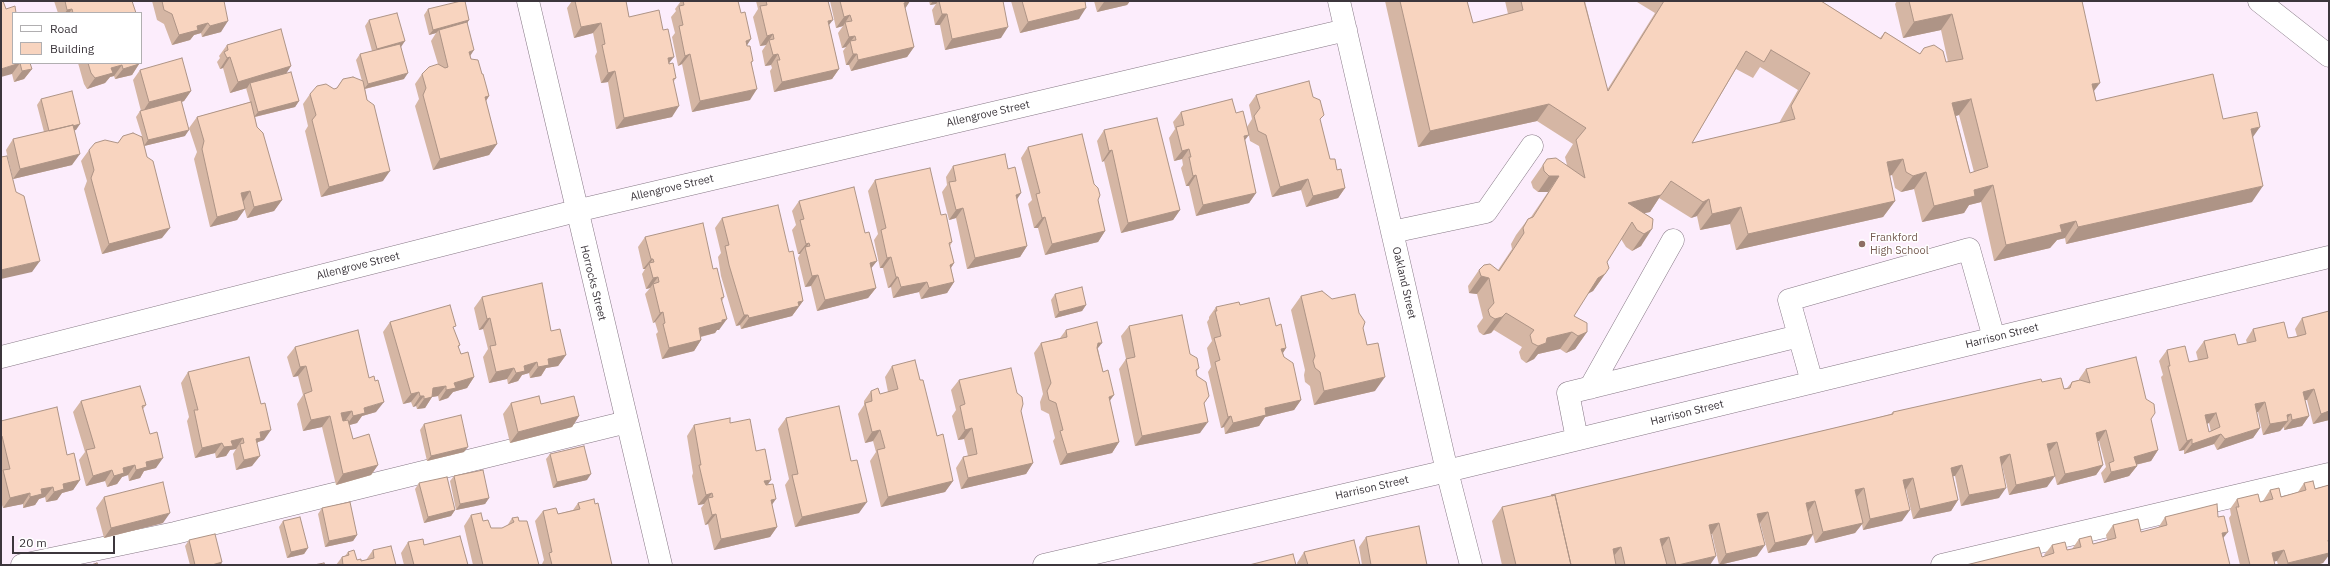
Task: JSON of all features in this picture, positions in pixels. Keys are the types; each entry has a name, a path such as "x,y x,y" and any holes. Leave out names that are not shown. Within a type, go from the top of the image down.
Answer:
{"street":[{"name":"Oakland Street","path":"1339,1 1447,471 1471,565"},
{"path":"2259,1 2329,56"},
{"name":"Horrocks Street","path":"534,2 576,211 661,565"},
{"name":"Allengrove Street","path":"1,357 576,211 1346,30"},
{"path":"1392,232 1486,212 1532,146"},
{"path":"1590,388 1673,240"},
{"path":"1812,382 1789,300 1969,249 1994,338"},
{"name":"Harrison Street","path":"1044,565 1447,471 2329,257"},
{"path":"1577,439 1568,393 1799,336"},
{"path":"22,565 175,533 627,422"},
{"path":"1942,565 2329,474"}],"building":[{"path":"1,1 3,1 6,9 15,6 16,12 12,12 12,64 17,64 1,69"},
{"path":"65,1 132,1 136,12 73,12 72,9 67,10"},
{"path":"162,1 224,1 228,21 210,26 208,23 197,26 198,30 179,35 172,14 164,10"},
{"path":"465,1 469,20 433,30 428,9"},
{"path":"575,1 626,1 629,17 659,10 663,30 668,29 674,57 668,58 669,64 673,63 676,78 673,79 679,106 624,118 615,71 608,73 602,45 605,44 601,23 581,27"},
{"path":"683,1 738,1 741,13 745,12 751,39 746,41 747,46 750,46 753,61 751,62 757,89 700,101 690,54 685,56 679,26 683,25 679,6 684,5"},
{"path":"766,1 828,1 833,20 828,21 839,69 782,82 777,60 780,60 778,54 773,55 769,40 774,39 773,34 767,36 760,6 767,5"},
{"path":"840,1 910,1 904,3 914,47 858,60 857,54 853,54 850,41 856,40 855,36 849,37 845,22 852,21 850,15 844,17"},
{"path":"939,1 1003,1 1008,27 952,39 947,14 942,14"},
{"path":"1022,1 1085,1 1086,8 1028,22"},
{"path":"1400,1 1467,1 1473,23 1523,10 1521,1 1584,1 1608,91 1664,1 1821,1 1881,39 1885,32 1920,54 1924,48 1934,45 1943,51 1946,62 1963,59 1952,14 1914,22 1909,1 2082,1 2100,83 2092,84 2096,101 2213,74 2223,119 2257,112 2260,127 2251,129 2263,186 2078,227 2076,221 2060,225 2062,232 2006,245 1993,185 1974,190 1975,196 1934,206 1926,172 1913,176 1906,172 1903,159 1887,162 1895,201 1748,234 1741,207 1712,214 1709,199 1703,202 1671,181 1661,195 1628,203 1653,219 1652,229 1644,234 1637,230 1632,222 1607,262 1609,268 1605,274 1598,278 1574,316 1587,323 1587,332 1578,336 1572,332 1547,338 1546,343 1538,346 1532,343 1530,335 1534,330 1506,313 1502,317 1495,319 1490,316 1488,310 1494,303 1489,278 1481,276 1479,270 1484,265 1490,264 1499,271 1524,233 1523,228 1528,219 1533,217 1559,176 1549,176 1544,171 1543,165 1547,159 1556,158 1585,178 1576,140 1586,128 1549,104 1430,131","holes":["1771,50 1810,73 1791,106 1795,119 1692,143 1746,51 1764,62","1971,99 1988,167 1970,173 1952,103"]},
{"path":"397,13 405,41 377,49 369,20"},
{"path":"467,22 474,50 469,52 471,59 478,60 483,74 489,96 485,97 497,144 440,159 423,95 426,88 422,74 429,67 438,64 445,68 448,67 439,30"},
{"path":"281,29 291,66 238,82 230,57 227,58 224,52 228,50 227,45"},
{"path":"400,44 408,73 368,84 360,54"},
{"path":"182,58 191,91 149,102 140,70"},
{"path":"20,64 30,64 32,69 22,71"},
{"path":"88,64 139,64 123,69 122,65 111,68 113,73 95,78 91,73"},
{"path":"291,72 299,101 258,112 250,83"},
{"path":"353,77 363,81 367,100 374,105 390,171 329,187 312,120 316,115 310,94 317,86 326,84 334,89 337,88 343,79"},
{"path":"1309,81 1313,97 1320,100 1324,115 1320,119 1330,159 1335,159 1337,170 1341,169 1345,188 1313,196 1308,179 1280,187 1266,135 1258,131 1254,116 1260,108 1256,95"},
{"path":"72,91 80,124 49,131 41,99"},
{"path":"1232,99 1236,113 1243,111 1249,135 1244,136 1256,193 1203,205 1196,175 1193,176 1189,149 1182,151 1176,127 1184,125 1181,112"},
{"path":"181,100 189,130 148,140 140,111"},
{"path":"251,102 257,127 263,133 282,200 254,207 250,191 241,193 245,209 217,217 202,149 204,141 197,117"},
{"path":"1157,118 1180,210 1128,223 1112,150 1109,151 1104,130"},
{"path":"73,125 80,154 20,169 13,139"},
{"path":"133,133 142,137 147,157 153,161 170,228 109,244 91,178 94,170 89,150 95,143 105,140 118,143 123,136"},
{"path":"1082,134 1094,184 1098,188 1100,195 1098,200 1105,231 1052,244 1045,217 1042,218 1036,194 1040,193 1028,147"},
{"path":"1005,154 1008,169 1015,167 1021,193 1016,195 1027,246 975,258 963,208 956,210 949,182 956,181 953,166"},
{"path":"7,156 16,192 24,196 40,261 1,270 1,157"},
{"path":"930,168 941,215 946,214 952,242 949,243 954,263 950,265 954,282 929,288 927,282 901,287 898,277 896,277 891,257 887,258 881,230 886,228 875,180"},
{"path":"854,187 865,233 869,232 877,261 870,263 876,288 825,300 818,275 812,276 805,247 810,246 809,243 806,244 800,220 804,219 799,201"},
{"path":"778,205 789,252 793,251 803,301 798,302 799,306 749,318 748,315 744,315 729,265 725,246 729,245 722,218"},
{"path":"703,223 713,269 717,268 724,297 721,298 727,319 722,320 722,322 699,328 701,340 669,348 663,324 665,323 663,312 660,313 653,284 659,282 658,277 653,278 649,263 654,262 653,259 651,259 645,237"},
{"path":"542,283 551,331 560,329 566,355 548,359 549,365 538,367 537,362 524,366 525,371 516,373 514,368 496,372 490,346 496,345 490,318 487,319 482,297"},
{"path":"1082,287 1086,305 1059,312 1055,294"},
{"path":"1322,291 1332,299 1355,294 1359,313 1365,322 1363,328 1367,345 1378,343 1385,377 1324,391 1320,372 1315,368 1313,361 1315,356 1301,296"},
{"path":"1269,298 1276,326 1281,324 1286,348 1281,349 1284,357 1293,363 1301,400 1265,408 1266,415 1233,423 1231,416 1228,417 1215,362 1220,360 1214,338 1221,336 1215,311 1217,311 1216,307 1239,302 1240,305"},
{"path":"450,305 456,326 453,327 460,345 458,346 461,354 468,352 474,377 454,383 456,388 446,390 446,386 433,388 432,397 424,399 424,396 420,396 419,392 411,394 390,322"},
{"path":"2329,311 2329,411 2321,414 2314,389 2303,392 2309,416 2292,420 2291,414 2287,415 2288,421 2270,424 2265,402 2255,404 2260,428 2225,439 2221,434 2192,444 2192,439 2187,441 2168,366 2170,366 2167,350 2185,346 2189,362 2208,358 2204,341 2235,334 2238,345 2256,341 2253,329 2284,322 2288,338 2295,337 2306,334 2302,318","holes":["2216,413 2220,427 2209,432 2205,415"]},
{"path":"1182,315 1190,354 1197,358 1199,368 1196,370 1197,376 1206,382 1209,396 1204,403 1208,422 1142,436 1126,359 1135,357 1129,326"},
{"path":"1097,322 1102,343 1098,343 1097,348 1103,372 1108,370 1114,395 1109,397 1119,442 1067,454 1060,431 1063,430 1056,403 1049,400 1047,391 1051,383 1041,343 1067,337 1066,330"},
{"path":"358,330 369,378 374,376 375,381 378,380 384,402 364,408 365,413 353,416 352,411 341,413 343,421 348,420 353,439 369,434 378,465 343,474 330,416 311,420 304,394 312,391 306,366 300,367 295,347"},
{"path":"249,357 261,404 265,403 271,430 260,432 261,438 256,439 260,456 244,460 240,444 244,443 243,438 231,441 233,446 224,447 222,443 202,448 194,410 198,410 188,372"},
{"path":"2136,357 2146,399 2154,404 2155,413 2151,419 2158,450 2134,457 2137,466 2111,472 2109,463 2114,461 2106,430 2096,433 2103,465 2084,470 2065,474 2057,442 2047,444 2055,476 2016,485 2010,454 2000,457 2006,488 1969,495 1962,465 1951,468 1958,500 1920,509 1913,478 1903,480 1910,510 1870,519 1864,488 1855,490 1863,523 1823,532 1815,501 1806,503 1813,534 1775,543 1768,512 1757,514 1765,545 1726,554 1719,523 1709,525 1716,556 1676,565 1669,537 1660,539 1667,565 1625,565 1621,547 1613,549 1616,565 1571,565 1555,495 1551,495 1893,414 1893,412 2041,379 2042,382 2061,378 2064,389 2070,388 2072,382 2080,380 2090,383 2086,369"},
{"path":"915,360 920,380 923,380 937,436 943,434 953,481 888,497 877,450 885,448 880,430 872,432 865,403 872,401 871,391 878,388 880,394 898,389 892,366"},
{"path":"1011,368 1017,393 1022,397 1023,404 1021,411 1033,463 968,478 963,457 977,454 972,428 965,430 960,406 965,404 959,380"},
{"path":"140,386 146,405 142,406 150,434 157,432 163,458 146,462 147,467 136,470 135,465 123,468 124,473 114,476 112,470 93,476 86,450 95,448 81,401"},
{"path":"539,396 541,404 574,396 579,416 518,432 511,403"},
{"path":"839,406 851,461 857,460 867,502 802,517 792,475 798,474 786,418"},
{"path":"57,407 67,455 74,453 80,480 63,484 64,489 54,492 53,487 41,489 42,494 30,497 30,493 10,498 3,470 10,469 2,436 1,437 1,421"},
{"path":"461,415 468,447 431,456 424,424"},
{"path":"730,418 730,423 750,419 756,451 765,449 771,480 764,481 766,485 773,484 776,499 771,500 777,527 721,539 716,514 712,515 708,498 713,497 712,493 706,495 699,465 701,465 694,425"},
{"path":"584,446 591,474 557,482 550,454"},
{"path":"483,470 489,498 460,504 454,476"},
{"path":"447,477 455,510 428,517 419,483"},
{"path":"2313,481 2315,489 2329,485 2329,553 2288,563 2284,550 2272,553 2275,565 2250,565 2236,507 2239,507 2237,499 2258,494 2260,502 2273,499 2270,490 2279,488 2281,497 2306,490 2304,483"},
{"path":"163,482 170,513 111,528 104,497"},
{"path":"1555,495 1571,565 1516,565 1502,507"},
{"path":"594,499 595,504 598,503 612,565 552,565 549,553 552,552 543,511 556,508 558,514 580,509 578,503"},
{"path":"350,502 357,535 329,541 322,508"},
{"path":"2217,504 2218,517 2224,516 2228,532 2222,533 2230,565 1966,565 2039,547 2042,557 2054,553 2052,545 2065,542 2067,550 2081,547 2079,539 2091,536 2093,544 2116,538 2113,525 2138,519 2141,532 2167,525 2165,517"},
{"path":"481,513 483,521 488,520 491,528 502,528 514,522 512,518 518,517 519,521 527,521 539,565 483,565 471,515"},
{"path":"300,517 308,548 291,552 283,521"},
{"path":"1419,526 1427,565 1371,565 1366,537"},
{"path":"215,534 222,562 212,565 195,565 189,540"},
{"path":"460,536 468,565 414,565 408,542 423,539 424,545"},
{"path":"1354,540 1360,565 1308,565 1304,552"},
{"path":"391,546 396,565 343,565 342,557 349,555 348,552 354,550 357,560 361,559 361,561 374,558 373,550"},
{"path":"1293,554 1296,565 1249,565"},
{"path":"324,563 325,565 314,565"}],"place":[{"name":"Frankford High School","path":"1862,244"}]}
